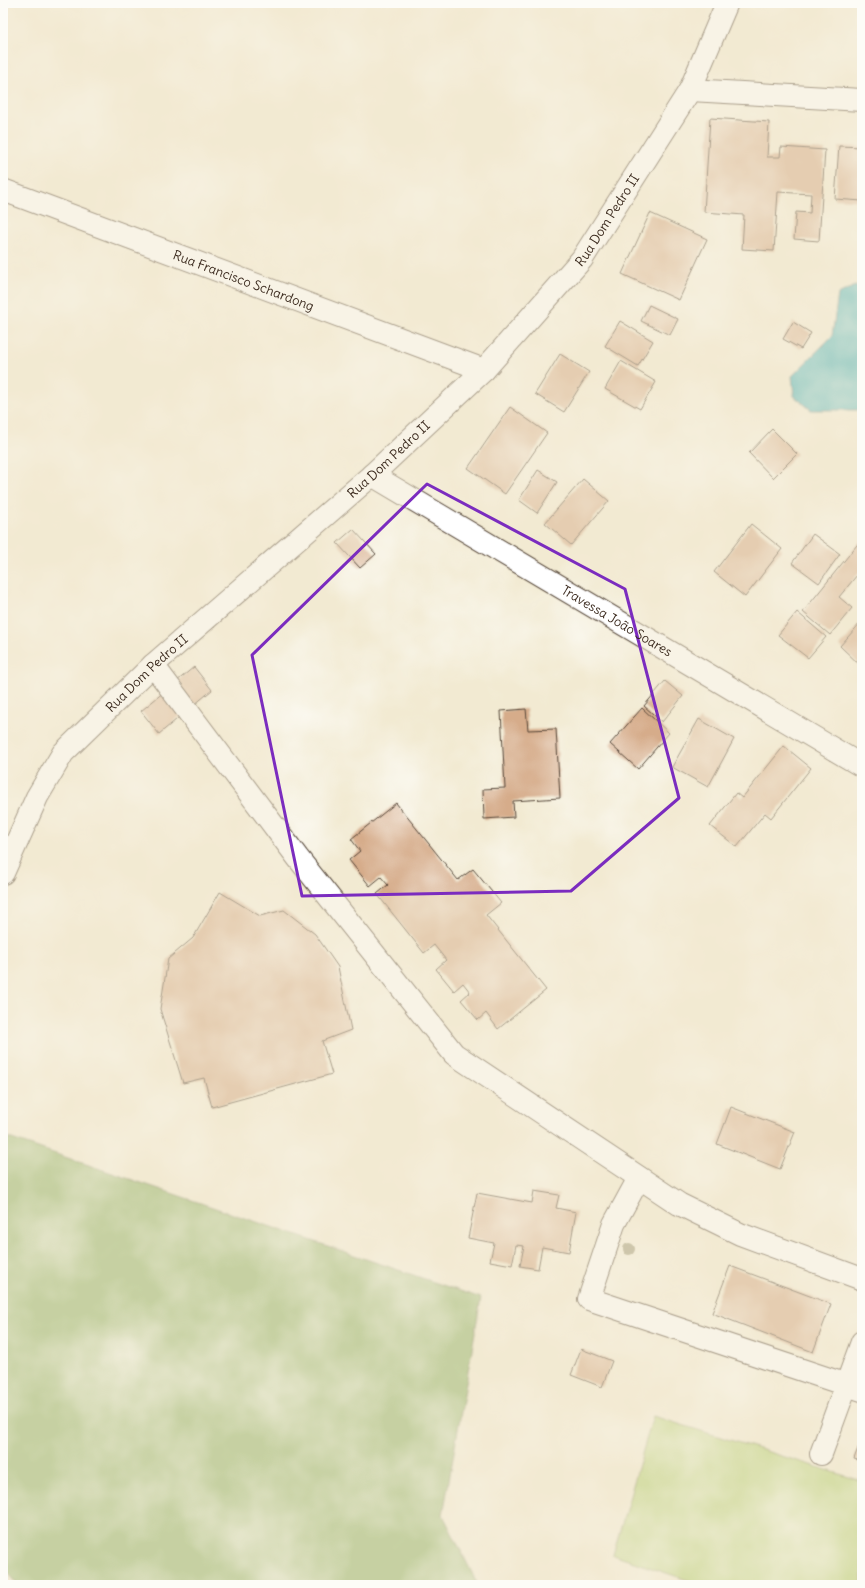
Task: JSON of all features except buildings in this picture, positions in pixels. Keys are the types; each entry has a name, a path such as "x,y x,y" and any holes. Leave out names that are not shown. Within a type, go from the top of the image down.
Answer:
{"street":[{"name":"Rua Dom Pedro II","path":"3,873 37,797 63,753 153,665 372,475 484,370 582,259 690,90 727,3"},
{"path":"690,90 862,100"},
{"name":"Rua Francisco Schardong","path":"3,190 484,370"},
{"name":"Travessa João Soares","path":"372,475 862,766"},
{"path":"153,665 298,858 454,1054 679,1204 740,1234 862,1279"},
{"path":"639,1178 614,1224 589,1299 854,1388"},
{"path":"821,1454 854,1388 862,1342"}],"highlighted area":[{"path":"427,484 625,589 679,798 571,891 302,896 252,655"}],"green space":[{"path":"3,1136 481,1298 443,1515 478,1585 18,1585 3,1566"},
{"path":"653,1416 862,1481 862,1585 702,1585 613,1555"}],"water":[{"path":"855,286 862,288 862,410 811,410 794,396 792,376 832,336 838,294"}]}
